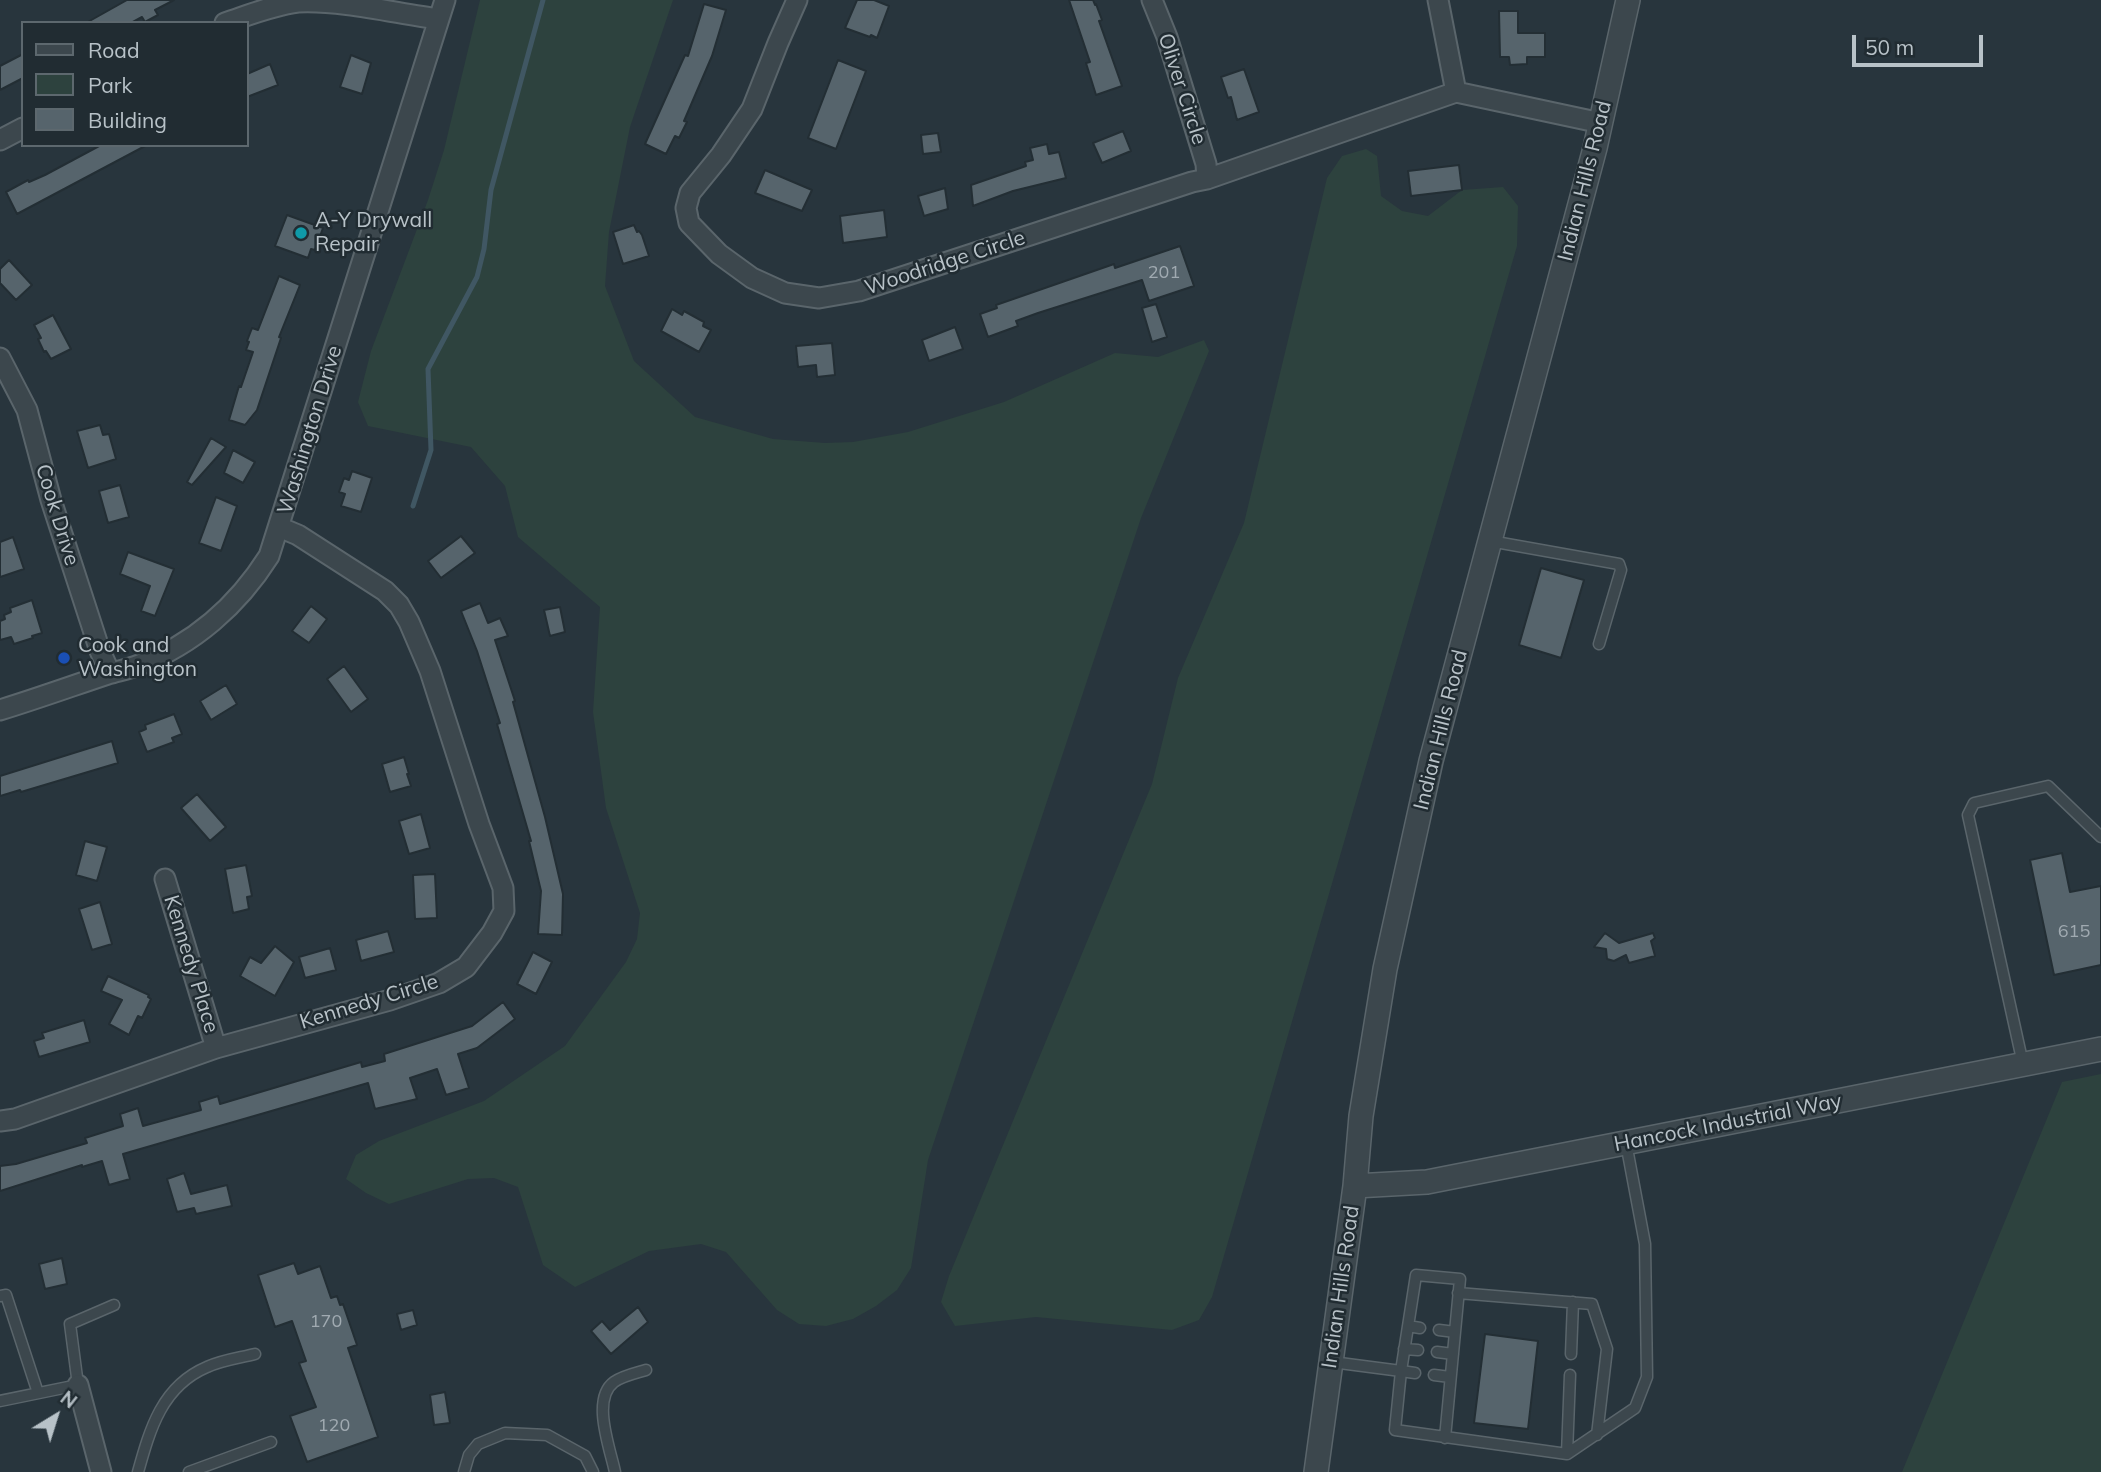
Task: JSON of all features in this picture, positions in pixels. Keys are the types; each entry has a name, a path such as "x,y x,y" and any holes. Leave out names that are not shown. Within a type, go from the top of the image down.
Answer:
{"street":[{"name":"Washington Drive","path":"0,710 148,661 177,647 208,626 256,577 269,556 279,527 445,0"},
{"name":"Woodridge Circle","path":"797,0 752,109 721,155 690,193 686,208 689,223 719,254 752,278 785,293 819,298 859,291 1207,179 1456,92"},
{"name":"Oliver Circle","path":"1152,0 1167,37 1206,164 1207,179"},
{"path":"1438,0 1456,92 1601,123"},
{"name":"Indian Hills Road","path":"1316,1472 1355,1186 1361,1116 1385,969 1431,761 1601,123 1628,0"},
{"path":"231,21 298,2 361,6 439,19"},
{"path":"0,140 21,129"},
{"name":"Cook Drive","path":"0,358 27,411 51,500 100,651 110,673"},
{"name":"Kennedy Circle","path":"0,1121 15,1119 216,1048 390,1000 439,983 466,967 492,933 504,911 503,888 430,671 409,622 385,591 298,535 279,527"},
{"name":"Kennedy Place","path":"165,879 216,1048"},
{"name":"Hancock Industrial Way","path":"1355,1186 1427,1182 2101,1049"},
{"path":"78,1385 100,1472"}],"lane":[{"path":"1490,541 1619,564 1621,570 1599,644"},
{"path":"2022,1065 1968,814 1974,803 2048,786 2101,837"},
{"path":"1445,1438 1460,1279 1416,1275 1395,1430 1445,1438 1567,1454 1635,1408 1647,1377 1645,1244 1626,1143"},
{"path":"1458,1293 1592,1304 1607,1349 1597,1435"},
{"path":"0,1296 6,1295 38,1392"},
{"path":"1571,1354 1573,1302"},
{"path":"0,1401 78,1385 70,1324 114,1305"},
{"path":"1408,1326 1420,1328"},
{"path":"1439,1330 1455,1332"},
{"path":"1404,1349 1418,1350"},
{"path":"1437,1352 1453,1354"},
{"path":"138,1472 147,1440 165,1400 182,1383 207,1367 255,1354"},
{"path":"1331,1362 1415,1373"},
{"path":"615,1472 604,1420 603,1401 606,1391 616,1380 646,1370"},
{"path":"1434,1375 1450,1377"},
{"path":"1567,1454 1570,1375"},
{"path":"464,1472 469,1455 478,1444 505,1433 547,1434 585,1456 593,1472"},
{"path":"189,1472 271,1442"}],"green space":[{"path":"480,0 673,0 630,127 609,232 605,286 634,361 695,417 773,439 853,442 908,432 1004,402 1115,353 1158,357 1204,340 1209,351 1141,518 928,1160 911,1268 897,1290 853,1319 826,1326 799,1324 777,1310 726,1252 701,1244 649,1251 575,1287 543,1265 518,1187 494,1178 468,1179 389,1204 346,1179 356,1155 379,1141 484,1101 565,1046 626,962 637,939 640,913 606,808 593,712 600,607 518,537 505,486 471,447 368,426 358,402 371,351 444,150"},
{"path":"1366,149 1377,156 1381,196 1402,211 1428,216 1462,190 1503,187 1518,206 1517,246 1212,1297 1199,1320 1172,1330 1036,1317 955,1326 941,1302 949,1276 1152,784 1178,678 1244,523 1327,178 1342,156"},
{"path":"2101,1074 2101,1472 1902,1472 2062,1082"}],"building":[{"path":"127,0 174,0 155,10 158,15 147,21 142,17 135,21 90,21"},
{"path":"857,0 874,0 889,6 877,38 845,28"},
{"path":"1069,0 1093,0 1096,4 1102,20 1099,21 1122,86 1096,95 1086,63 1090,62"},
{"path":"704,4 726,10 712,56 684,121 687,122 679,138 675,136 666,154 645,144 685,55 688,56"},
{"path":"1499,11 1518,11 1518,33 1545,33 1545,57 1527,57 1527,64 1510,65 1509,57 1500,57"},
{"path":"21,55 21,79 0,90 0,66"},
{"path":"351,55 371,63 362,94 340,87"},
{"path":"838,60 866,71 836,149 808,138"},
{"path":"270,64 278,85 248,97 248,74"},
{"path":"1244,69 1259,112 1237,120 1231,97 1228,98 1221,77"},
{"path":"1123,131 1131,151 1102,163 1093,143"},
{"path":"938,133 941,152 923,154 921,135"},
{"path":"1047,144 1049,154 1059,152 1066,178 1013,191 973,206 971,185 1026,166 1025,162 1033,160 1030,148"},
{"path":"97,147 143,147 17,214 6,192 28,180 29,182"},
{"path":"1459,165 1462,190 1411,196 1408,171"},
{"path":"765,170 812,190 802,211 755,193"},
{"path":"945,188 948,209 924,216 918,196"},
{"path":"884,210 887,237 843,243 840,216"},
{"name":"A-Y Drywall Repair","path":"287,215 323,228 315,250 311,249 308,258 275,246"},
{"path":"634,225 642,235 649,256 623,264 613,232"},
{"path":"1180,246 1194,286 1149,301 1142,280 1016,321 1018,326 988,337 980,314 997,308 996,305 1114,264 1115,268"},
{"path":"9,260 32,285 16,300 0,283 0,269"},
{"path":"279,276 300,285 279,337 281,338 257,410 245,425 229,420 253,352 246,350 247,341 252,328 258,330"},
{"path":"1156,304 1167,337 1152,342 1142,308"},
{"path":"672,309 682,315 684,311 704,322 703,326 711,330 699,352 661,331"},
{"path":"53,315 71,349 51,359 46,351 44,352 34,325"},
{"path":"955,327 963,349 929,361 922,340"},
{"path":"832,343 835,375 817,377 816,365 798,367 796,346"},
{"path":"100,425 103,435 109,434 116,459 88,468 77,431"},
{"path":"211,438 226,447 192,485 187,482"},
{"path":"233,450 255,462 243,483 224,473"},
{"path":"352,471 372,478 361,512 341,506 345,494 339,492 344,478 349,480"},
{"path":"120,485 129,517 108,523 99,491"},
{"path":"216,497 237,506 221,551 199,543"},
{"path":"461,536 475,553 441,578 428,561"},
{"path":"13,537 24,569 0,577 0,542"},
{"path":"128,552 174,569 155,616 141,611 150,586 120,574"},
{"path":"1541,568 1584,580 1561,658 1519,645"},
{"path":"32,600 42,633 14,644 11,637 0,640 0,621 5,619 4,615 11,612 10,608"},
{"path":"480,603 488,623 500,618 508,636 495,640 515,701 513,702 563,894 562,935 538,934 541,891 531,841 497,724 500,723 461,611"},
{"path":"311,606 327,619 309,643 292,631"},
{"path":"560,607 565,632 550,636 544,610"},
{"path":"344,666 368,699 351,712 327,679"},
{"path":"226,685 237,704 211,720 200,701"},
{"path":"174,714 182,734 172,738 174,742 147,752 139,732 146,729 145,725"},
{"path":"112,741 118,763 0,796 0,776"},
{"path":"404,757 411,786 390,792 382,764"},
{"path":"197,794 226,827 210,841 181,808"},
{"path":"421,814 430,848 409,854 399,821"},
{"path":"85,841 107,847 97,881 76,875"},
{"path":"2062,853 2070,892 2101,886 2101,965 2054,975 2030,860"},
{"path":"246,865 252,896 247,897 249,909 233,913 225,869"},
{"path":"435,874 437,918 415,919 413,875"},
{"path":"100,902 112,944 92,950 79,909"},
{"path":"388,931 394,952 361,961 356,940"},
{"path":"1605,933 1619,943 1653,933 1655,938 1651,941 1655,956 1629,963 1626,955 1614,961 1607,959 1606,949 1594,947"},
{"path":"275,946 294,962 275,996 240,976 250,957 261,963"},
{"path":"330,948 336,970 305,978 299,957"},
{"path":"533,952 552,962 536,994 517,984"},
{"path":"108,976 149,995 151,999 142,1018 138,1016 129,1035 109,1024 122,1000 101,991"},
{"path":"503,1002 515,1019 477,1048 458,1054 469,1088 446,1095 437,1069 410,1078 417,1099 375,1109 368,1083 123,1154 130,1179 109,1185 102,1161 0,1191 0,1166 16,1164 87,1143 85,1138 123,1126 120,1114 138,1108 143,1126 201,1110 199,1102 218,1096 220,1104 361,1062 362,1067 385,1061 384,1054 472,1026"},
{"path":"84,1020 90,1042 39,1057 34,1041 44,1038 42,1033"},
{"path":"184,1173 191,1194 227,1185 232,1206 196,1214 194,1208 177,1212 167,1179"},
{"path":"62,1258 67,1284 45,1289 39,1264"},
{"path":"294,1263 298,1274 320,1266 331,1298 337,1296 340,1305 343,1304 357,1345 348,1348 378,1437 307,1462 290,1416 316,1407 299,1363 306,1361 292,1321 275,1327 258,1275"},
{"path":"638,1307 648,1322 611,1354 591,1331 602,1321 610,1330"},
{"path":"413,1310 417,1325 401,1330 397,1314"},
{"path":"1485,1334 1538,1341 1528,1429 1474,1423"},
{"path":"445,1392 450,1423 434,1425 430,1395"}],"waterway":[{"path":"413,506 431,450 428,369 477,277 484,249 491,190 543,0"}],"place":[{"name":"A-Y Drywall Repair","path":"301,233"},
{"name":"Cook and Washington","path":"64,658"}]}
